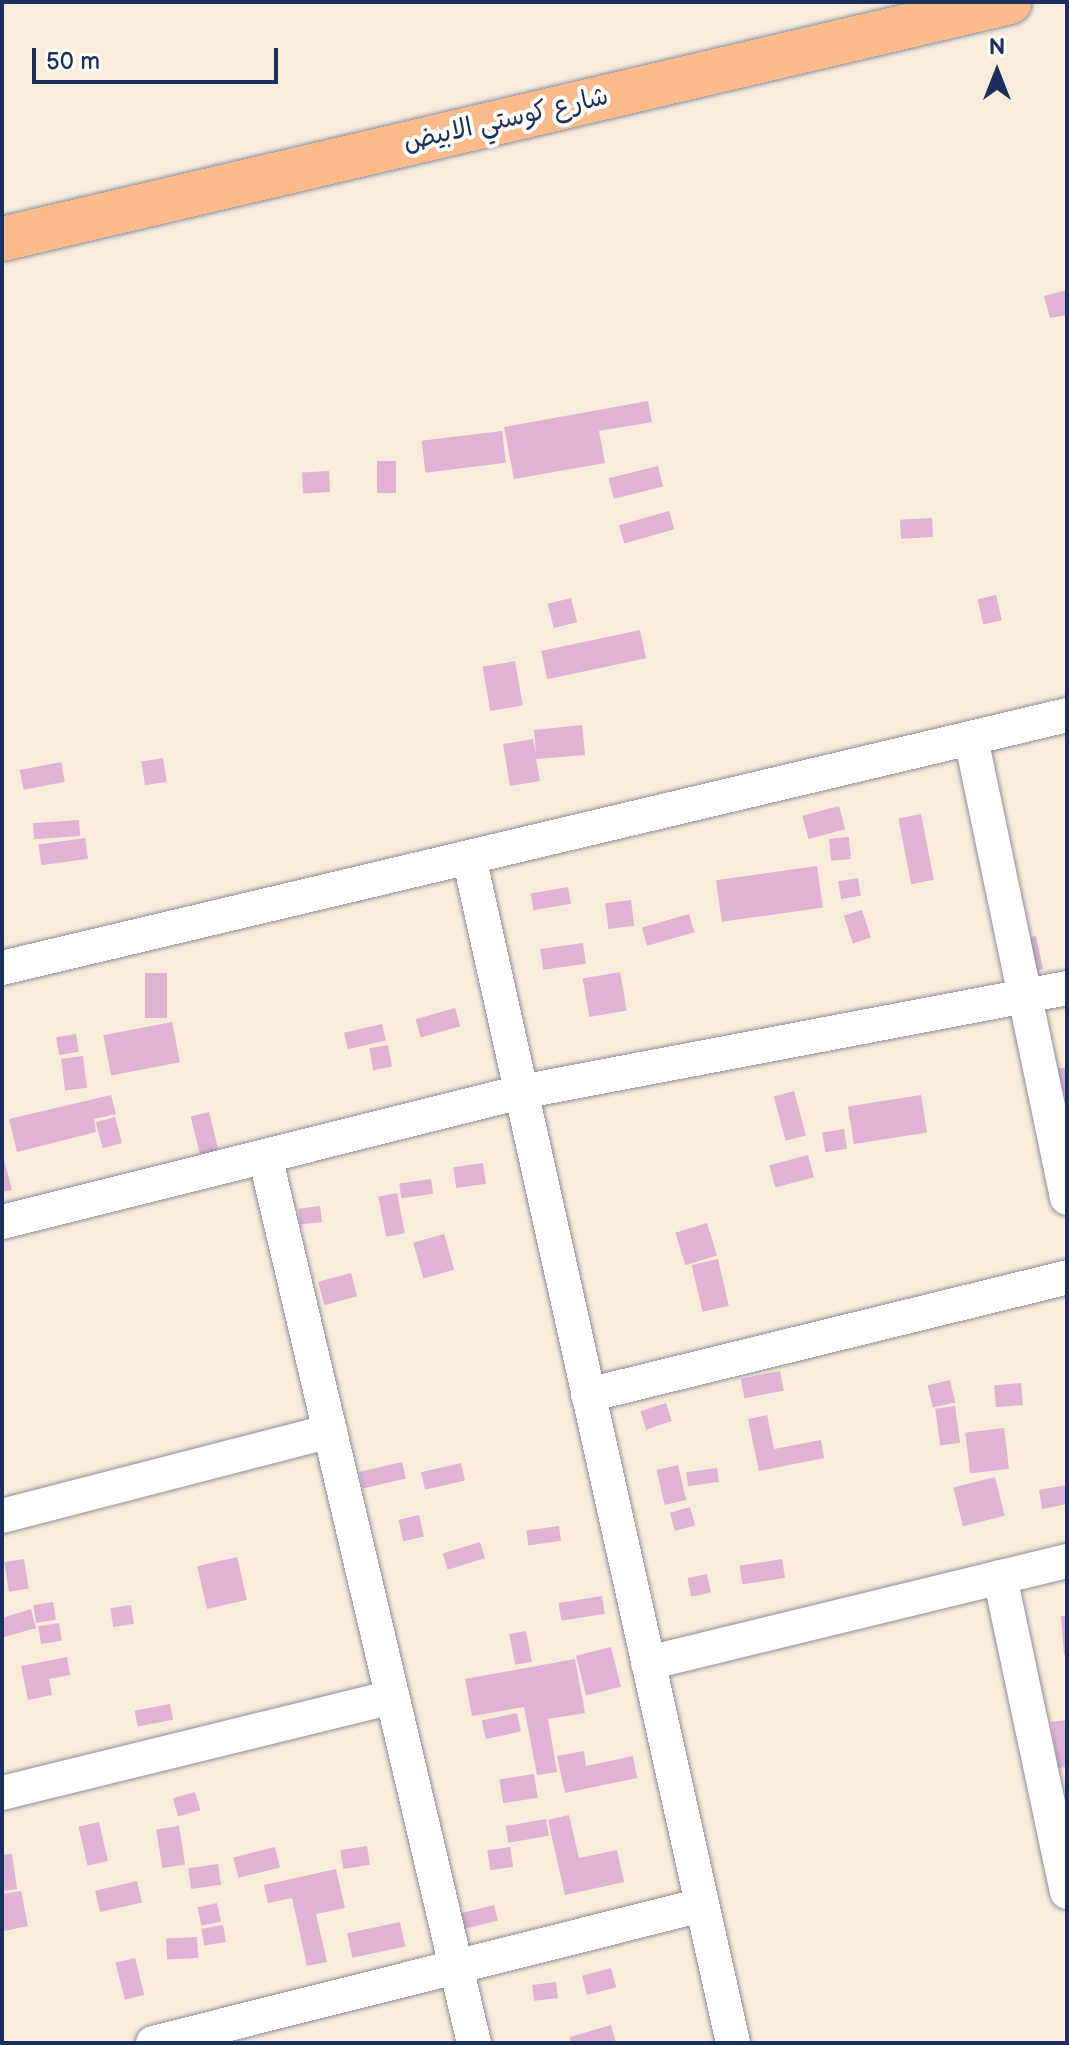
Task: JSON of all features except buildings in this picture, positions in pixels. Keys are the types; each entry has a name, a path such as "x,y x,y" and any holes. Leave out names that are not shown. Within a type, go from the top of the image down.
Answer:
{"highway":[{"name":"شارع كوستي الابيض","path":"2,239 1010,2"}],"street":[{"path":"2,968 1067,715"},
{"path":"971,738 1067,1198"},
{"path":"469,857 733,2043"},
{"path":"2,1222 521,1092 1067,988"},
{"path":"265,1156 474,2043"},
{"path":"588,1395 1067,1277"},
{"path":"2,1516 330,1431"},
{"path":"648,1663 1067,1561"},
{"path":"1000,1577 1063,1851 1067,1892"},
{"path":"2,1793 392,1697"},
{"path":"153,2043 702,1905"}]}
